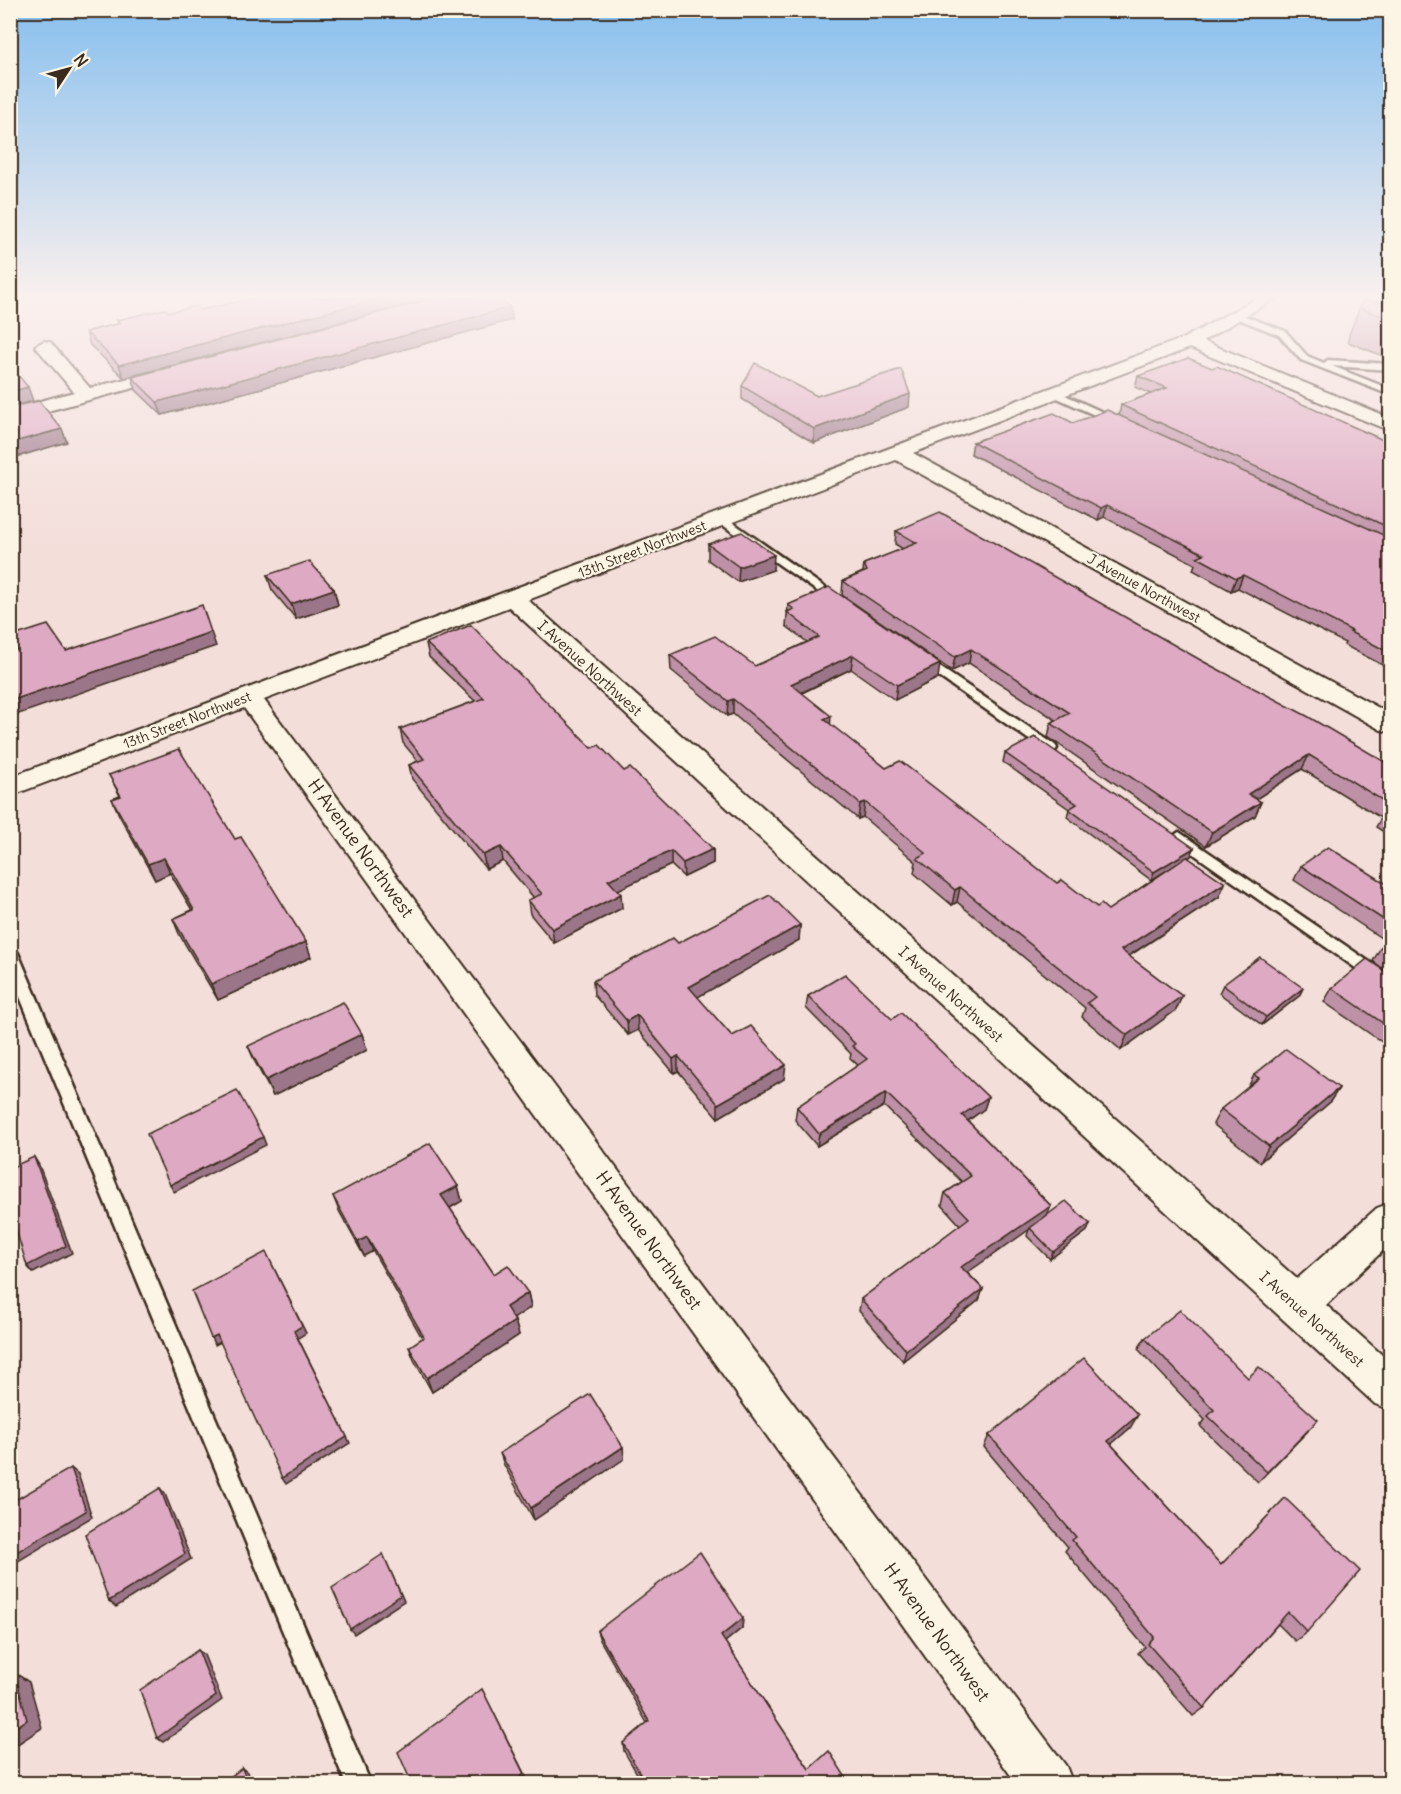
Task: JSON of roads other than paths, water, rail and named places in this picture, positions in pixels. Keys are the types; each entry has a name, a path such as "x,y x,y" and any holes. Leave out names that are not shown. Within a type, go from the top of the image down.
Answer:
{"street":[{"path":"75,382 86,395"},
{"path":"10,415 138,382"},
{"name":"13th Street Northwest","path":"10,787 1084,382"},
{"path":"1287,382 1390,424"},
{"name":"J Avenue Northwest","path":"898,453 1390,724"},
{"name":"I Avenue Northwest","path":"512,598 1390,1389"},
{"name":"H Avenue Northwest","path":"249,697 1048,1784"},
{"path":"1297,1305 1390,1220"}],"lane":[{"path":"1364,382 1390,392"},
{"path":"1054,393 1130,428"},
{"path":"721,519 849,608"},
{"path":"908,649 1066,759"},
{"path":"1164,827 1390,984"},
{"path":"10,953 359,1784"}]}
